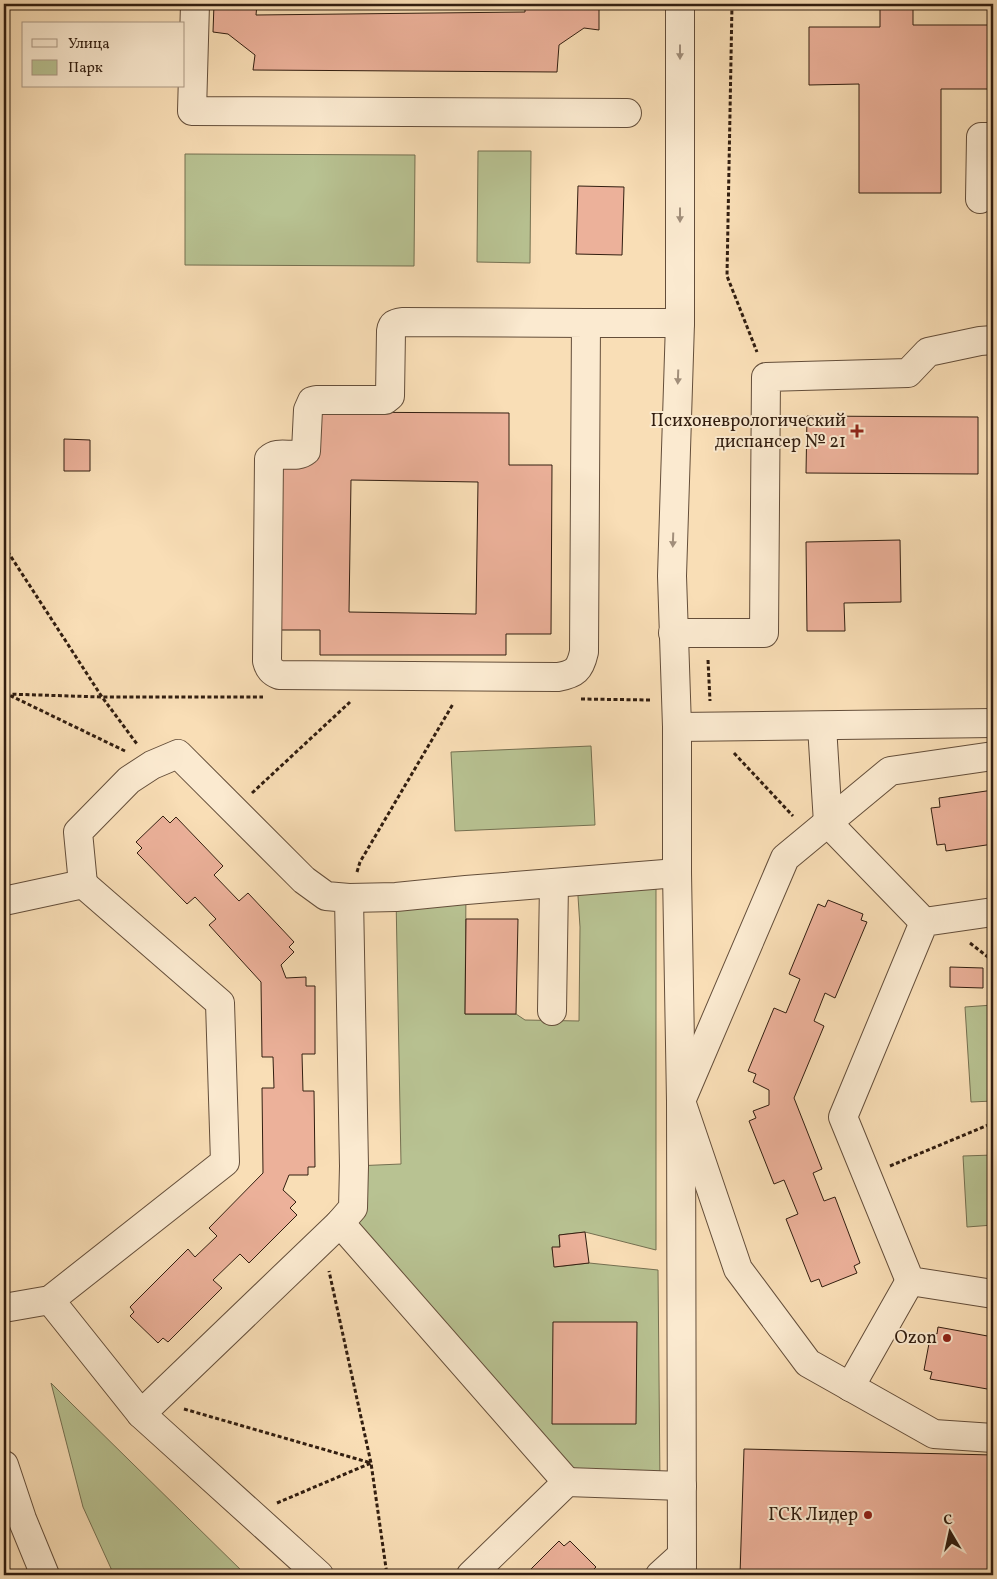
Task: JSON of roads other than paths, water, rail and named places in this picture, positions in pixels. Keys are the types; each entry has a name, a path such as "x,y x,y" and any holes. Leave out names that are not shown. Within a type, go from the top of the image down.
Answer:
{"street":[{"path":"195,4 192,111 627,113"},
{"path":"660,1575 682,1565 681,1101 677,873 677,723 672,576 680,323 680,4"},
{"path":"980,199 981,137 993,137"},
{"path":"586,323 584,642 582,664 571,675 558,677 279,675 273,672 268,667 267,661 268,459 272,455 277,454 304,454 306,451 308,406 312,401 385,400 390,396 391,327 395,323 402,322 680,323"},
{"path":"673,633 764,633 766,377 908,373 928,352 993,340"},
{"path":"677,723 711,728 993,723"},
{"path":"822,726 820,829 924,922"},
{"path":"4,1308 50,1300 226,1162 220,1003 84,884 78,832 129,780 152,764 178,754 304,880 326,896 349,898 396,897 677,873"},
{"path":"993,756 890,771 785,858 681,1101 738,1270 808,1363 934,1434 993,1438"},
{"path":"552,1011 554,883"},
{"path":"4,901 84,884"},
{"path":"148,1407 331,1232 353,1208 354,1166 349,898"},
{"path":"924,922 993,912"},
{"path":"910,1281 843,1117 924,922"},
{"path":"331,1232 568,1482 682,1486"},
{"path":"850,1387 910,1281"},
{"path":"910,1281 993,1294"},
{"path":"50,1300 148,1407 251,1513 319,1575"},
{"path":"4,1465 9,1500 22,1518 45,1575"},
{"path":"471,1575 568,1482"}],"place":[{"name":"Психоневрологический диспансер № 21","path":"857,431"},
{"name":"Ozon","path":"947,1338"},
{"name":"ГСК Лидер","path":"868,1515"}]}
